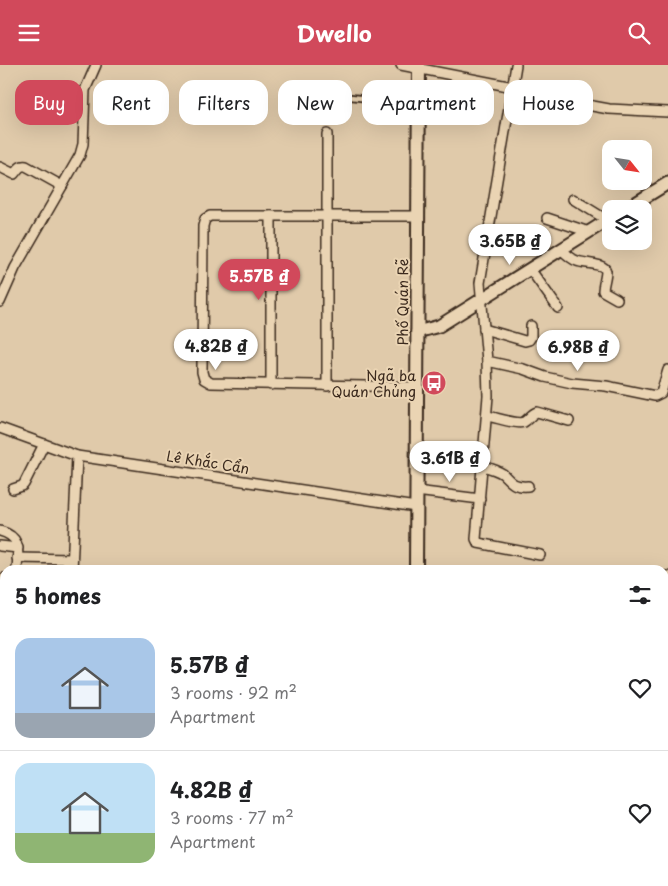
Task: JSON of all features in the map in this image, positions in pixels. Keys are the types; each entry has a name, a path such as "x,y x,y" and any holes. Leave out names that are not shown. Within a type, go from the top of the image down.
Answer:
{"main road":[{"name":"Phố Quán Rẽ","path":"419,67 419,80"},
{"name":"Phố Quán Rẽ","path":"416,565 418,125"},
{"path":"641,200 668,183"},
{"path":"417,332 439,326 602,224"}],"street":[{"path":"0,302 2,291 82,149 85,90 96,65"},
{"path":"401,65 419,67 504,85"},
{"path":"513,80 516,65"},
{"path":"593,106 668,113"},
{"path":"506,125 480,283 488,396 476,536 478,543 540,555"},
{"path":"327,134 327,386"},
{"path":"0,167 14,174 22,165 26,166 62,186"},
{"path":"573,199 602,215"},
{"path":"417,216 210,216 205,219 203,226 202,323 202,371 204,379 211,383 417,387"},
{"path":"271,216 271,385"},
{"path":"548,218 589,232"},
{"path":"561,249 578,262 604,268 606,271 603,291 616,299"},
{"path":"530,269 558,308"},
{"path":"484,329 525,341 531,337 531,326"},
{"path":"487,361 572,383 606,386 655,396 661,393 668,370"},
{"path":"487,415 518,423 524,422 537,412 569,421"},
{"name":"Lê Khắc Cẩn","path":"0,428 77,456 416,507"},
{"path":"13,489 22,486 44,444"},
{"path":"72,565 77,456"},
{"path":"483,466 502,473 514,485 528,486"},
{"path":"416,491 480,499"},
{"path":"0,531 12,536 16,541 18,548 17,565"},
{"path":"0,546 18,548"},
{"path":"18,558 72,559"}],"place":[{"name":"Ngã ba Quán Chủng","path":"434,383"}]}
